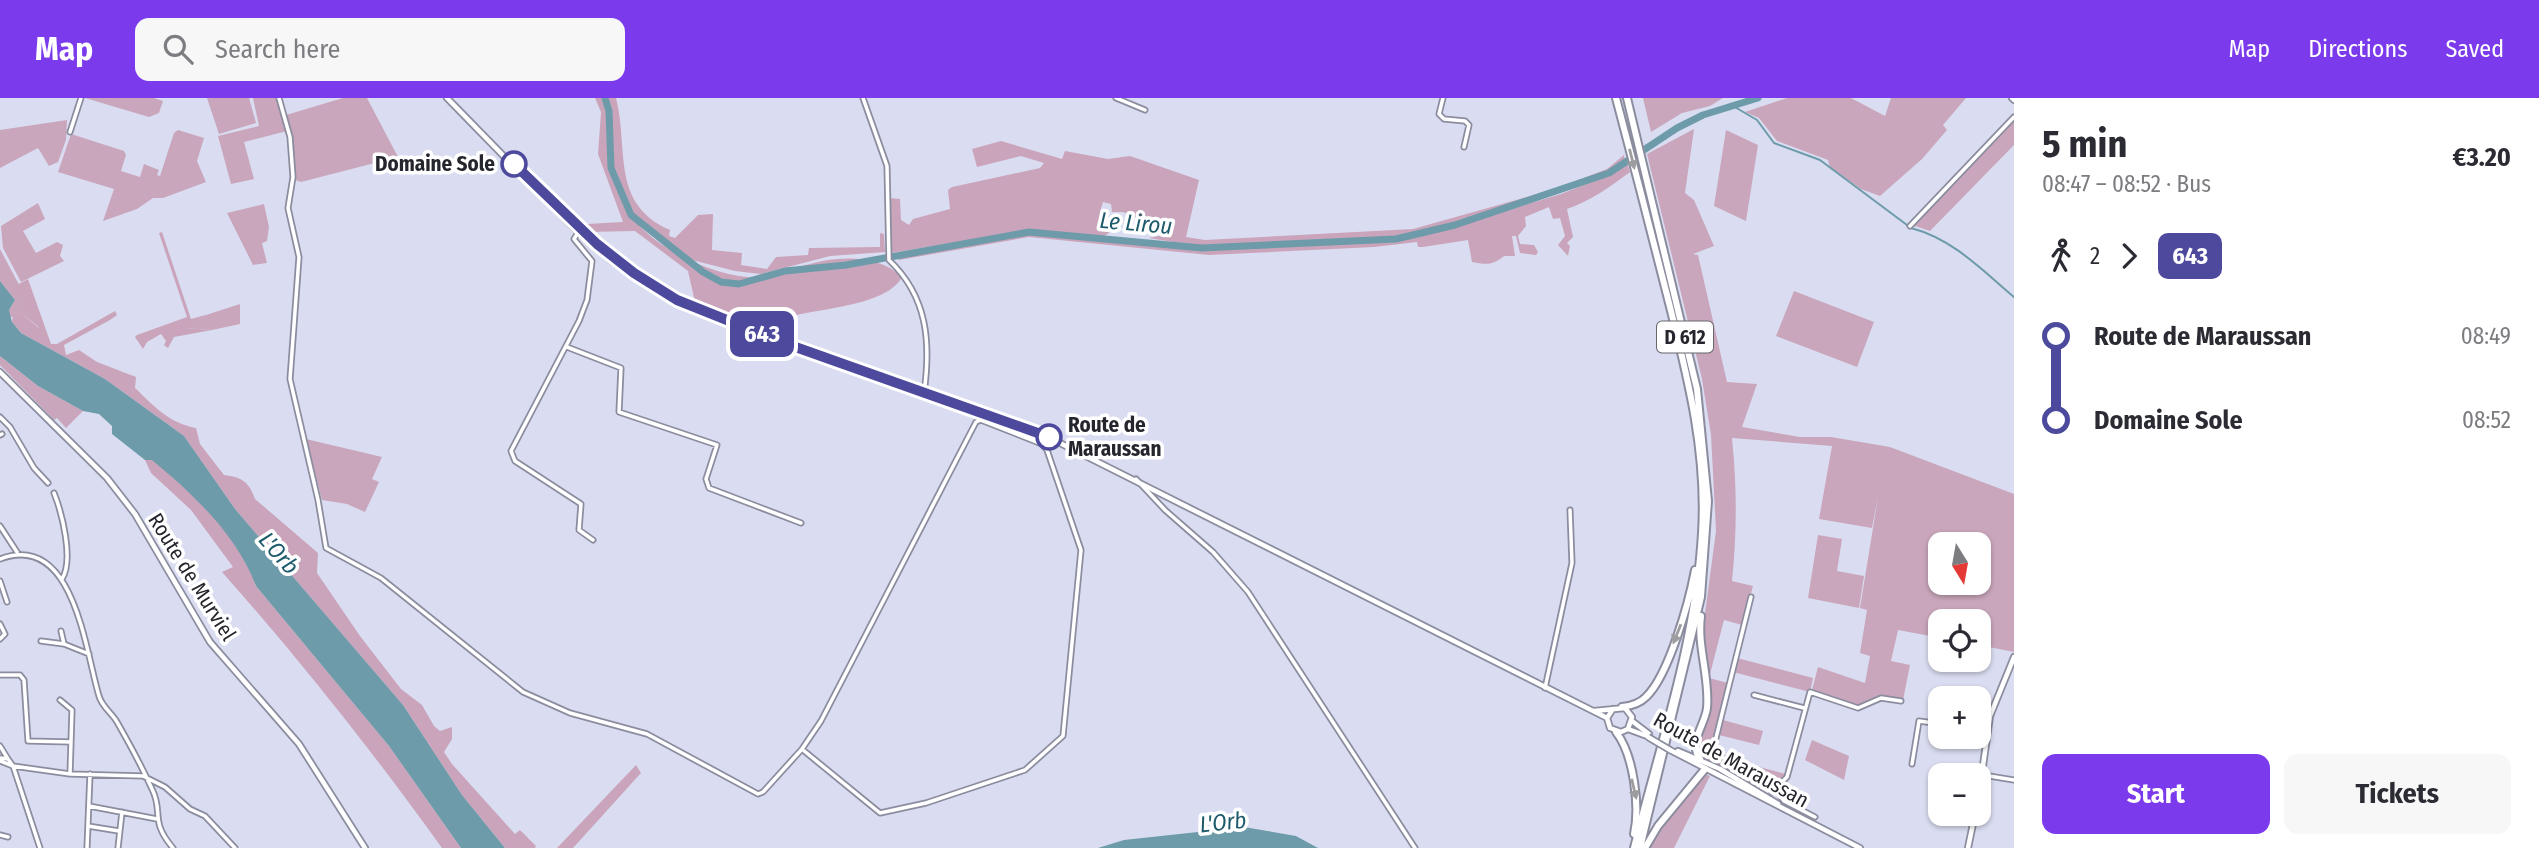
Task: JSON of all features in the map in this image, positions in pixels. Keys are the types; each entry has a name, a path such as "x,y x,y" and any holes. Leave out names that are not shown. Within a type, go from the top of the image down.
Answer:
{"highway":[{"name":"D 612","path":"1616,98 1694,408 1702,482 1701,545 1686,644 1632,848"},
{"name":"D 612","path":"1626,98 1702,421 1708,517 1701,597 1643,848"},
{"path":"1622,707 1643,700 1654,686 1687,607 1701,545"},
{"path":"1700,759 1695,743 1707,704 1700,647 1701,597"},
{"path":"1616,732 1626,754 1637,802 1632,848"},
{"path":"1643,848 1705,769"}],"main road":[{"path":"448,98 580,231 660,290 716,316 1044,435 1608,718"},
{"name":"Route de Murviel","path":"0,372 99,470 127,503 211,642 299,744 365,848"},
{"path":"1991,715 1993,704 2014,657"},
{"path":"1594,711 1622,707 1631,714 1632,721 1628,729 1616,732 1611,728 1608,718 1613,709"},
{"name":"Route de Maraussan","path":"1632,721 1648,735 1705,769 1815,825"},
{"name":"Route de Maraussan","path":"1628,729 1648,735"},
{"name":"Route de Maraussan","path":"1671,749 1700,759 1815,825"},
{"path":"1815,825 1860,848"},
{"path":"1968,848 1973,826"}],"street":[{"path":"70,132 81,98"},
{"path":"279,98 290,138 293,177 288,208 299,257 290,379 318,499 326,548 381,578 523,692 570,713 647,734 758,794 802,749 821,721 976,422 981,420 1042,444 1047,450 1081,550 1063,736 1025,770 926,803 880,813 802,749"},
{"path":"863,98 887,166 889,260 911,284 925,317 924,393"},
{"path":"1119,98 1145,110"},
{"path":"1443,98 1439,114 1444,119 1465,121 1469,125 1464,148"},
{"path":"1910,226 2014,117"},
{"path":"580,231 575,239 592,261 587,300 567,347 528,414 512,456 581,504 579,530 593,540"},
{"path":"567,347 621,368 619,412 717,445 706,479 709,488 801,523"},
{"path":"0,416 10,427 34,468 48,482"},
{"path":"1042,444 1044,435"},
{"path":"1136,479 1165,510 1213,552 1248,592 1415,848"},
{"path":"54,493 65,527 66,571 62,579"},
{"path":"1545,688 1572,563 1570,510"},
{"path":"0,526 17,552 33,558 62,579 80,621 99,696 116,720 154,794 156,819 162,836 173,848"},
{"path":"0,559 17,552"},
{"path":"0,581 7,602"},
{"path":"1751,597 1713,750 1755,782 1773,790 1784,801 1815,817"},
{"path":"0,624 5,634 0,639"},
{"path":"61,631 64,644"},
{"path":"41,640 64,644 89,654"},
{"path":"0,674 20,675 24,680 27,741 71,742"},
{"path":"1766,796 1787,778 1804,708 1811,692 1858,708 1881,698 1901,701"},
{"path":"1754,695 1804,708"},
{"path":"60,700 72,710 70,774"},
{"path":"1912,764 1919,722 1928,723"},
{"path":"0,748 0,759"},
{"path":"0,748 13,766 40,848"},
{"path":"0,759 13,766 70,774 143,776 165,787 190,808 205,816 235,848"},
{"path":"0,759 8,760"},
{"path":"87,848 90,774"},
{"path":"1991,776 2014,780"},
{"path":"1772,800 1773,790"},
{"path":"89,806 156,819"},
{"path":"119,848 122,811"},
{"path":"88,826 119,831"},
{"path":"0,835 8,837"}],"shaded area":[{"path":"85,98 154,98 163,101 159,113 149,117"},
{"path":"207,98 249,98 256,123 219,134"},
{"path":"253,98 277,98 287,131 244,142 254,179 231,184 218,136 259,126"},
{"path":"343,98 367,98 398,157 301,182 295,180 293,148 286,115"},
{"path":"595,98 616,98 625,173 630,190 638,206 651,219 670,230 669,236 675,238 698,215 713,214 712,250 742,253 741,265 767,269 776,257 808,255 809,248 880,247 880,233 884,234 885,252 830,256 761,274 735,271 692,260 633,218 644,231 676,253 714,270 753,278 775,276 806,265 843,259 869,260 892,269 902,277 895,286 871,299 797,315 786,337 695,302 688,271 635,231 587,232 585,228 587,224 623,222 598,154 601,112"},
{"path":"1643,98 1723,98 1710,106 1682,113 1651,132"},
{"path":"1787,98 1851,98 1885,116 1891,98 1966,98 1943,125 1947,130 1922,159 1880,196 1861,189 1830,167 1828,160 1777,141 1759,118 1745,112"},
{"path":"2014,119 2014,145 1930,231 1912,225"},
{"path":"67,120 66,140 58,162 49,166 38,148 0,168 0,130"},
{"path":"1694,129 1685,193 1694,200 1714,246 1693,254 1698,255 1727,382 1757,384 1742,427 1800,437 1831,437 1890,447 2014,494 2014,652 1991,647 1991,609 1928,609 1928,636 1898,630 1891,661 1910,665 1903,700 1877,696 1859,708 1812,690 1818,667 1865,683 1870,656 1860,653 1867,610 1860,608 1878,497 1872,528 1819,519 1832,446 1732,438 1736,510 1732,581 1753,586 1742,625 1724,620 1709,678 1728,683 1711,747 1712,751 1755,785 1705,759 1699,750 1710,703 1701,643 1716,531 1711,435 1702,379 1647,154"},
{"path":"178,130 204,138 197,161 206,182 163,198 153,198 137,209 103,221 114,189 58,172 71,134 124,151 126,155 121,171 140,177 144,164 159,170 157,175 160,176 174,133"},
{"path":"1726,130 1758,145 1746,221 1714,206"},
{"path":"1001,141 1062,159 1065,151 1108,159 1130,156 1199,180 1186,237 1205,240 1413,229 1555,189 1607,169 1624,155 1625,161 1608,172 1554,192 1454,223 1388,238 1203,247 1149,238 1169,234 1169,230 1123,212 1112,212 1111,204 1103,202 1100,212 1109,233 1104,236 1030,230 891,253 889,198 900,199 901,220 909,225 913,219 950,209 948,190 952,187 1040,168 1044,163 1021,156 977,167 972,149"},
{"path":"1627,163 1630,172 1600,193 1567,209 1573,237 1567,243 1570,246 1568,256 1558,245 1565,236 1560,218 1553,219 1549,207 1525,217 1526,226 1518,236 1520,244 1534,245 1538,252 1536,255 1520,253 1516,236 1512,236 1515,256 1504,256 1486,264 1472,262 1468,240 1423,247 1418,247 1417,242 1374,247 1209,255 1029,237 899,260 897,257 1030,233 1205,249 1389,241 1456,226 1561,194 1609,175"},
{"path":"38,203 45,219 23,231 36,253 57,242 63,245 60,256 64,261 21,282 3,248 1,226"},
{"path":"264,204 269,227 267,241 262,243 267,263 253,265 227,213"},
{"path":"162,232 191,319 209,314 185,328 212,330 174,337 168,348 164,345 166,341 161,334 147,342 143,349 135,337 137,335 187,317 159,233"},
{"path":"0,249 40,328 23,315 10,317 9,310 15,300 0,281"},
{"path":"28,279 51,344 57,344 115,311 117,315 110,320 64,345 66,355 79,350 97,362 136,377 135,388 156,407 170,418 196,428 200,444 224,475 244,481 255,499 318,553 317,573 360,636 401,689 422,705 434,726 440,731 452,727 452,739 444,752 452,764 515,834 520,830 535,848 505,848 462,795 403,705 235,509 184,436 105,379 21,333 12,322 13,315 23,315 39,328 15,286"},
{"path":"1794,291 1874,322 1857,367 1776,336"},
{"path":"240,304 240,324 212,330 184,328 209,314"},
{"path":"0,356 38,386 83,411 66,428 57,418 54,420 0,365"},
{"path":"306,439 382,457 372,479 379,482 365,512 347,504 322,500"},
{"path":"152,459 198,501 226,532 248,567 256,586 389,746 461,848 442,848 336,707 222,572 233,567 191,510 151,473 145,460"},
{"path":"1818,535 1842,539 1837,571 1864,576 1859,608 1808,598"},
{"path":"1737,658 1813,678 1810,692 1733,672"},
{"path":"1723,720 1763,731 1759,745 1719,735"},
{"path":"1812,740 1849,756 1844,780 1805,760"},
{"path":"1722,757 1786,774 1785,779 1775,785 1757,781"},
{"path":"636,765 641,773 573,848 557,848"},
{"path":"1703,773 1710,776 1674,848 1647,848"}],"water":[{"path":"0,281 15,300 9,310 12,322 21,333 105,379 184,436 235,509 403,705 462,795 505,848 461,848 389,746 256,586 238,550 198,501 152,460 145,460 112,434 112,426 99,414 83,411 38,386 0,356"},
{"path":"1244,827 1296,836 1318,848 1098,848 1124,840"}],"waterway":[{"name":"Le Lirou","path":"605,98 609,111 611,168 631,215 703,272 721,282 739,284 785,271 846,265 1029,232 1202,248 1396,239 1455,225 1609,173 1677,128 1703,115 1758,98"},
{"path":"1733,106 1757,120 1774,143 1820,160 1907,225"},
{"path":"1911,228 1954,248 2014,297"}],"bus line":[{"name":"643","path":"514,164 597,244 634,273 677,300 787,344 1049,437"}],"place":[{"name":"Domaine Sole","path":"514,164"},
{"name":"Route de Maraussan","path":"1049,437"}],"water label":[{"name":"L'Orb","path":"279,553"},
{"name":"L'Orb","path":"1223,822"}]}
